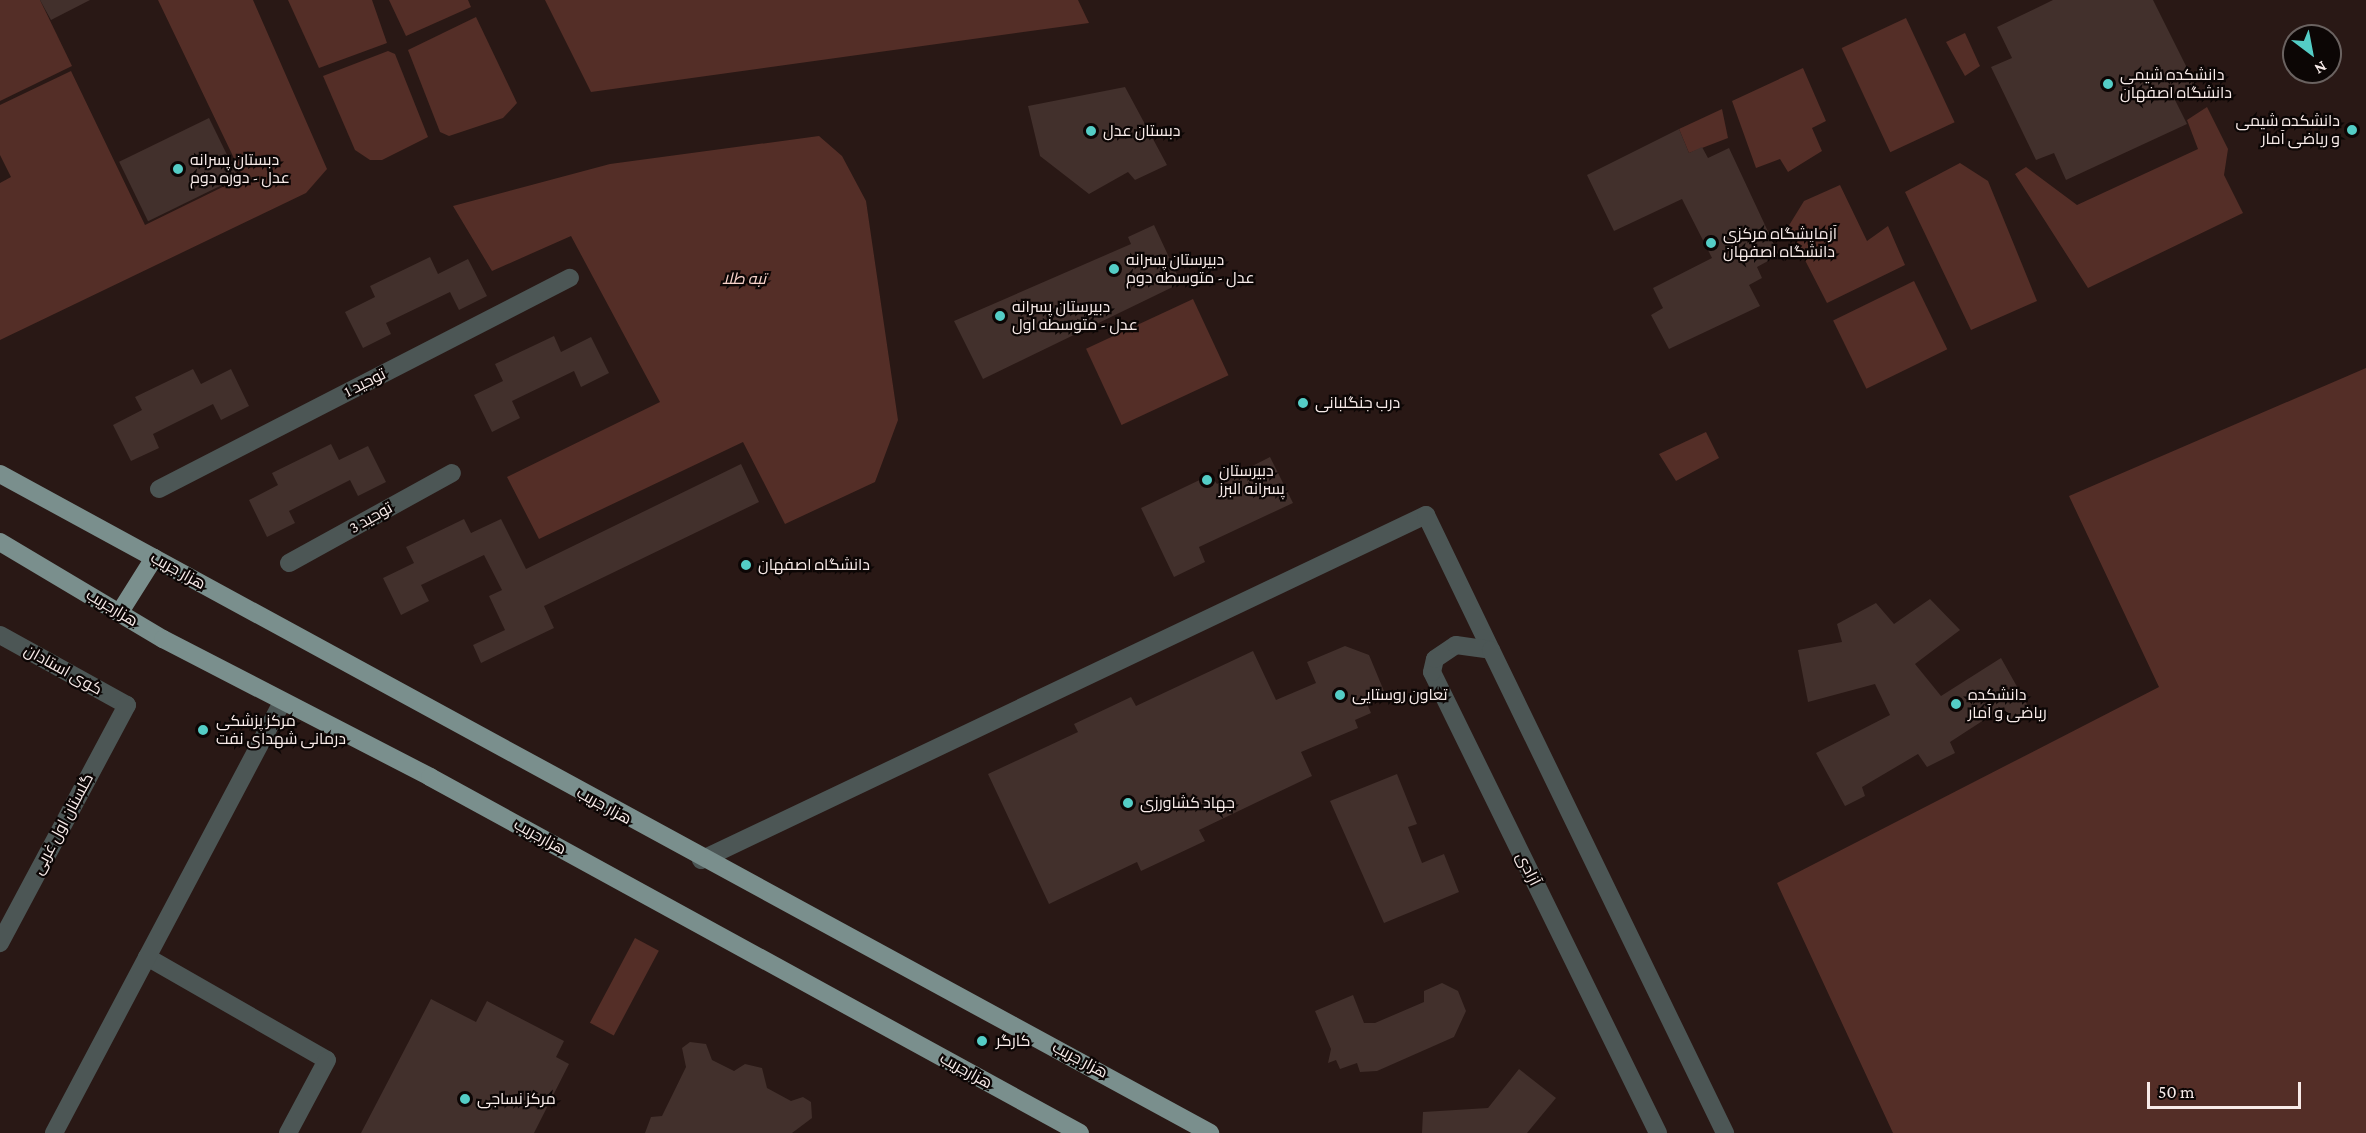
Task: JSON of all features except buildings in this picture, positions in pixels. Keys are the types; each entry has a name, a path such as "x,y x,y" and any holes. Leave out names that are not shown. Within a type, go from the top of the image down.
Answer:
{"main road":[{"name":"هزار جریب","path":"0,474 701,860 1210,1133"},
{"name":"هزارجریب","path":"0,542 282,702 430,777 1080,1133"},
{"path":"120,612 154,558"}],"street":[{"name":"توحید 1","path":"159,489 570,278"},
{"name":"توحید 3","path":"289,563 452,473"},
{"path":"701,860 1426,515 1725,1133"},
{"name":"کوی استادان","path":"0,635 127,705"},
{"name":"آزادی","path":"1491,650 1456,645 1436,659 1432,672 1658,1133"},
{"path":"54,1133 282,702"},
{"name":"گلستان اول غربی","path":"0,943 127,705"},
{"path":"147,957 327,1060 288,1133"}],"green space":[{"path":"0,0 40,0 72,66 0,101"},
{"path":"158,0 253,0 327,169 306,193 0,340 0,183 11,177 0,155 0,105 71,71 145,225 243,177"},
{"path":"288,0 372,0 387,43 319,68"},
{"path":"389,0 468,0 471,7 406,36"},
{"path":"545,0 1078,0 1089,23 591,92"},
{"path":"476,17 517,103 503,118 449,136 440,132 408,50"},
{"path":"1906,18 1955,122 1890,152 1842,48"},
{"path":"1965,33 1980,66 1965,76 1946,42"},
{"path":"388,51 395,54 428,137 382,160 370,160 355,150 323,76"},
{"path":"1803,68 1826,121 1812,128 1822,151 1788,172 1780,159 1756,168 1732,101"},
{"path":"2207,107 2228,149 2224,175 2243,213 2088,288 2015,174 2026,167 2077,205 2198,149 2187,120"},
{"path":"1722,109 1728,138 1689,153 1679,129"},
{"name":"تبه طلا","path":"819,136 842,156 866,201 898,420 875,482 785,524 743,442 539,539 507,477 660,402 571,236 492,271 453,206 610,164"},
{"path":"1960,163 1988,181 2037,301 1971,330 1905,192"},
{"path":"1840,185 1867,241 1888,226 1905,265 1827,303 1788,227 1804,201"},
{"path":"1914,281 1947,349 1866,389 1833,320"},
{"path":"1193,299 1228,375 1122,425 1086,349"},
{"path":"2366,368 2366,1133 1893,1133 1777,883 2159,687 2069,496"},
{"path":"1706,432 1719,458 1676,481 1659,454"},
{"path":"635,938 659,951 614,1035 590,1023"}],"place":[{"name":"دانشکده شیمی دانشگاه اصفهان","path":"2108,84"},
{"name":"دانشکده شیمی و ریاضی آمار","path":"2352,130"},
{"name":"دبستان عدل","path":"1091,131"},
{"name":"دبستان پسرانه عدل - دوره دوم","path":"178,169"},
{"name":"آزمایشگاه مرکزی دانشگاه اصفهان","path":"1711,243"},
{"name":"دبیرستان پسرانه عدل - متوسطه دوم","path":"1114,269"},
{"name":"دبیرستان پسرانه عدل - متوسطه اول","path":"1000,316"},
{"name":"درب جنگلبانی","path":"1303,403"},
{"name":"دبیرستان پسرانه البرز","path":"1207,480"},
{"name":"دانشگاه اصفهان","path":"746,565"},
{"name":"تعاون روستایی","path":"1340,695"},
{"name":"دانشکده ریاضی و آمار","path":"1956,704"},
{"name":"مرکز پزشکی درمانی شهدای نفت","path":"203,730"},
{"name":"جهاد کشاورزی","path":"1128,803"},
{"name":"کارگر","path":"982,1041"},
{"name":"مرکز نساجی","path":"465,1099"}]}
